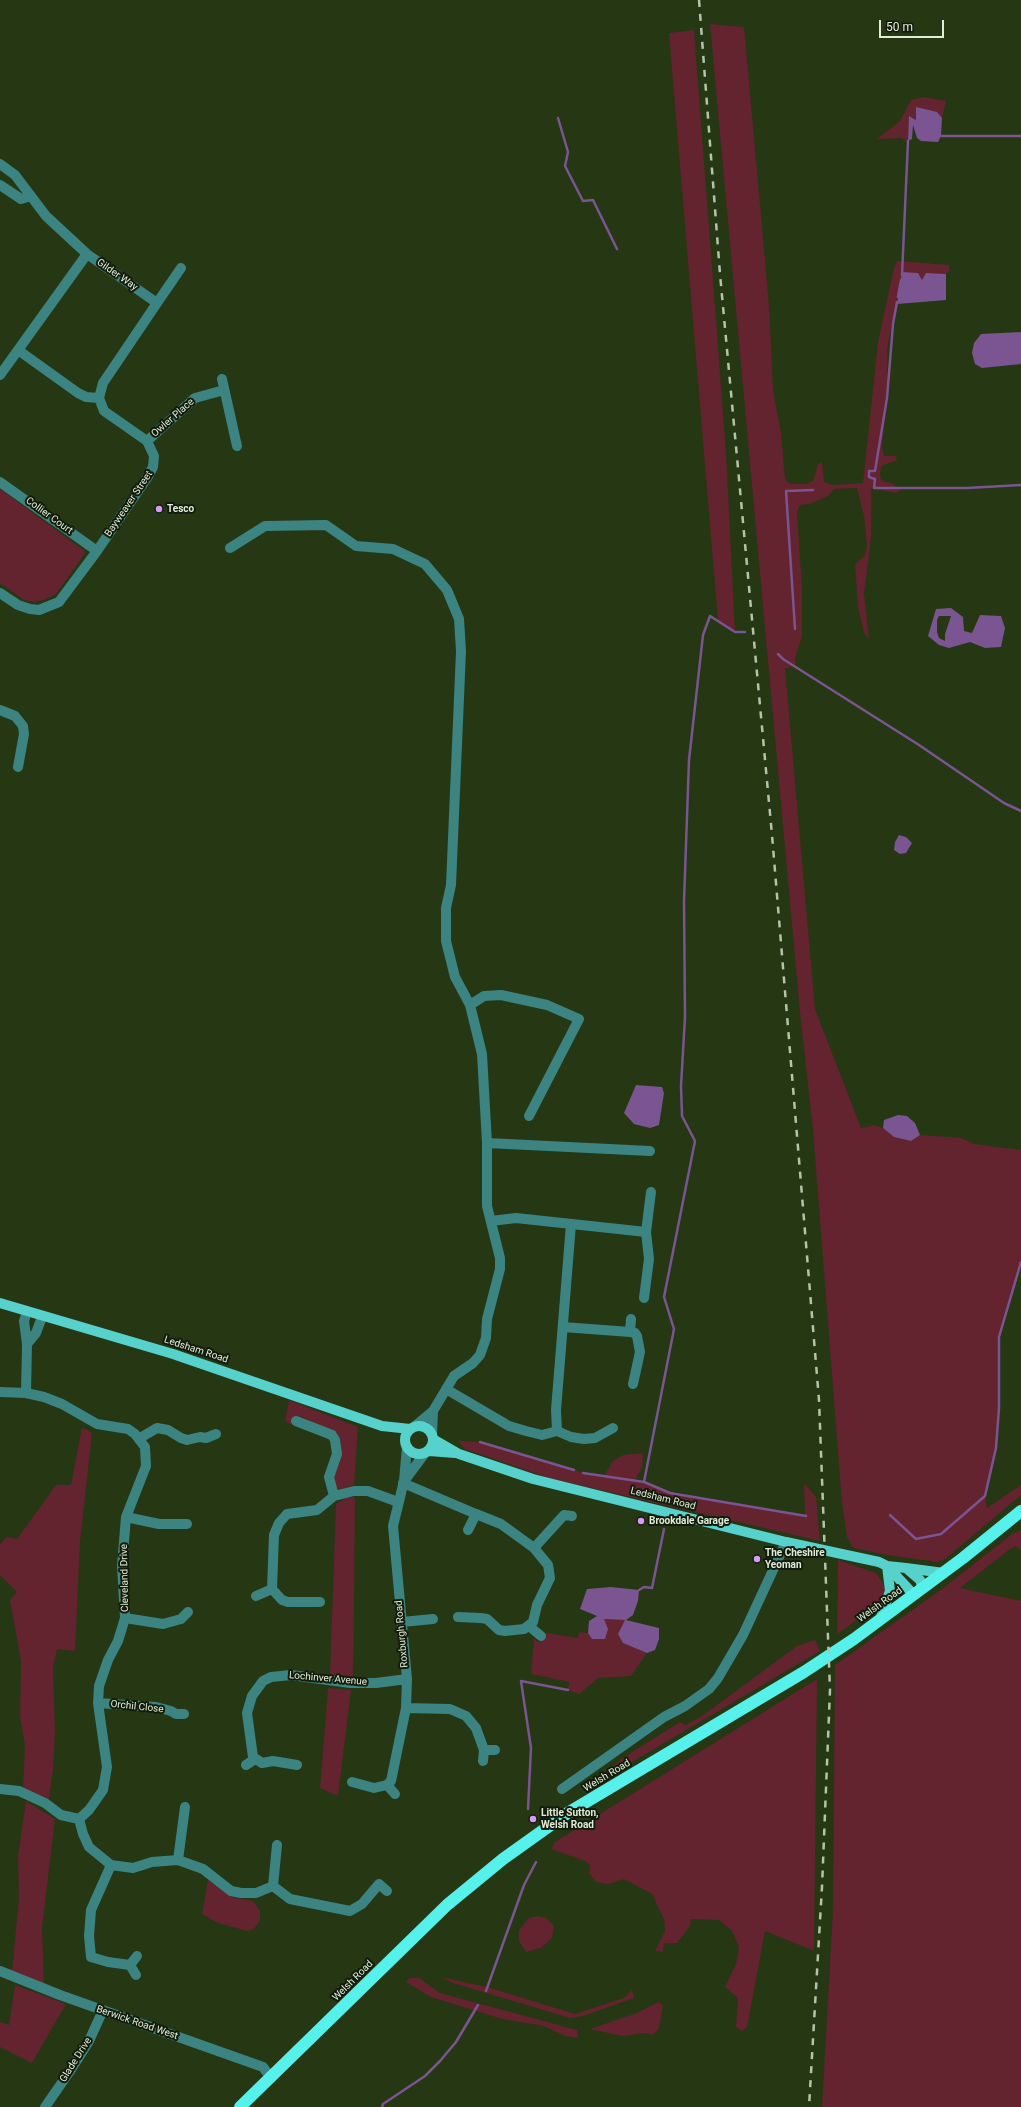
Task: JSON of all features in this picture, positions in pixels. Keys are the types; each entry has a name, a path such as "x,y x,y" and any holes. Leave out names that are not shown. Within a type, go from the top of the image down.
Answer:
{"highway":[{"name":"Welsh Road","path":"240,2107 447,1905 503,1859 566,1814 804,1672 842,1647 919,1592 1021,1511"}],"main road":[{"name":"Ledsham Road","path":"0,1303 42,1317 173,1354 382,1426 426,1427 433,1437 459,1454 533,1479 786,1542 879,1562 887,1566 919,1592"},
{"name":"Ledsham Road","path":"382,1426 406,1444 415,1454 427,1452 459,1454"},
{"path":"406,1444 405,1437 413,1427"},
{"path":"427,1452 433,1437"},
{"name":"Ledsham Road","path":"887,1566 944,1573"},
{"path":"880,1620 890,1591 887,1566"},
{"path":"906,1568 920,1580 919,1592"}],"street":[{"path":"0,164 15,175 46,216 87,254"},
{"path":"0,185 21,199 31,196"},
{"name":"Gilder Way","path":"0,375 87,254 157,303"},
{"path":"146,441 104,411 99,398 103,383 181,268"},
{"path":"18,350 86,397 99,398"},
{"path":"222,379 237,446"},
{"name":"Owler Place","path":"146,441 195,398 224,390"},
{"name":"Bayweaver Street","path":"0,593 18,605 30,609 40,610 59,602 97,551 153,467 154,456 146,441"},
{"name":"Collier Court","path":"0,482 97,551"},
{"path":"230,548 264,526 326,525 356,546 393,549 425,564 447,590 460,619 461,651 451,884 446,908 446,941 454,977 470,1005 482,1054 487,1143 487,1206 500,1258 500,1269 487,1319 486,1338 480,1355 476,1361 454,1376 433,1411 413,1427"},
{"path":"0,710 15,716 23,726 24,734 18,767"},
{"path":"470,1005 484,996 501,995 547,1005 579,1019 529,1116"},
{"path":"487,1143 650,1151"},
{"path":"644,1298 649,1259 646,1232 651,1192"},
{"path":"491,1221 516,1218 646,1232"},
{"path":"558,1431 556,1410 571,1224"},
{"path":"26,1393 27,1344 24,1321 27,1312"},
{"path":"27,1344 36,1333 42,1317"},
{"path":"630,1332 631,1319"},
{"path":"563,1327 635,1333 640,1352 634,1384"},
{"path":"446,1389 509,1426 542,1435 558,1431 571,1437 584,1439 595,1438 613,1428"},
{"path":"0,1392 26,1393 44,1397 62,1404 96,1424 128,1429 140,1438 157,1428 168,1430 181,1438 206,1438 216,1434"},
{"path":"433,1411 433,1437"},
{"path":"296,1421 332,1435 335,1440 337,1454 329,1477 334,1496"},
{"name":"Cleveland Drive","path":"79,1819 98,1798 106,1780 107,1767 98,1703 102,1673 118,1641 125,1618 122,1566 126,1517 146,1466 144,1446 140,1438"},
{"path":"206,1438 212,1447"},
{"name":"Roxburgh Road","path":"387,1785 391,1781 406,1708 407,1680 393,1526 404,1482 406,1444"},
{"name":"Roxburgh Road","path":"404,1482 427,1452"},
{"path":"404,1482 501,1524 534,1548 548,1565 550,1578 529,1626 524,1630 505,1632 499,1630 487,1620 481,1618 458,1617"},
{"path":"321,1602 288,1602 282,1600 272,1589 274,1535 279,1523 287,1514 317,1510 334,1496 354,1491 368,1491 398,1502"},
{"path":"534,1548 566,1512"},
{"path":"468,1530 476,1514"},
{"path":"126,1517 159,1524 189,1525"},
{"name":"Welsh Road","path":"562,1789 664,1717 685,1706 709,1689 718,1678 743,1635 786,1542"},
{"path":"256,1596 272,1589"},
{"path":"125,1618 163,1624 185,1619"},
{"path":"402,1622 433,1619"},
{"path":"529,1626 541,1636"},
{"name":"Lochinver Avenue","path":"256,1759 252,1753 247,1713 248,1704 257,1687 271,1676 291,1675 350,1683 376,1683 407,1680"},
{"name":"Orchil Close","path":"98,1703 156,1707 171,1711 178,1717"},
{"path":"406,1708 450,1709 466,1716 476,1728 484,1750 483,1761"},
{"path":"484,1750 495,1750"},
{"path":"246,1765 256,1759 262,1763 273,1761 297,1765"},
{"path":"352,1782 374,1788 387,1785 395,1794"},
{"path":"0,1789 19,1791 45,1802 61,1815 79,1819 83,1834 89,1847 112,1865 133,1868 152,1862 178,1860 204,1869 231,1891 242,1894 256,1894 272,1886"},
{"path":"178,1860 185,1807"},
{"path":"272,1886 277,1845"},
{"path":"84,1965 91,1957 89,1936 91,1910 112,1865"},
{"path":"272,1886 290,1899 350,1911 362,1904 380,1884"},
{"path":"130,1965 137,1956"},
{"path":"91,1957 108,1962 130,1965"},
{"path":"130,1965 136,1975"},
{"name":"Berwick Road West","path":"0,1971 103,2010 263,2067 271,2078"},
{"name":"Glade Drive","path":"45,2107 74,2065 103,2010"}],"shaded area":[{"path":"710,24 744,27 769,305 773,390 781,433 785,479 790,484 806,484 813,481 818,464 822,462 824,482 832,485 863,483 878,342 894,268 897,261 949,265 950,270 946,274 926,273 922,280 918,273 902,273 887,349 887,398 882,447 884,456 896,456 897,460 881,466 880,474 881,480 894,484 900,491 896,493 871,488 871,538 864,593 869,639 864,633 858,607 855,564 865,556 867,546 864,516 857,488 834,489 828,496 810,504 800,505 797,512 802,590 802,636 795,658 796,667 785,668 815,1009 861,1128 874,1125 883,1128 894,1137 911,1141 920,1135 961,1138 974,1144 1021,1150 1021,1264 999,1337 999,1408 996,1448 985,1496 987,1508 1021,1485 1021,1495 945,1559 938,1562 887,1555 853,1548 847,1537 842,1503 813,1130 800,1012"},
{"path":"694,30 726,452 735,632 718,621 669,33"},
{"path":"924,97 946,101 942,118 937,112 916,120 910,116 908,141 901,138 877,139 900,121 911,100"},
{"path":"916,107 937,112 942,118 941,136 938,142 921,141 917,138 913,125 912,139 908,141 909,116 916,120"},
{"path":"902,272 918,273 922,280 926,273 946,274 946,300 897,304"},
{"path":"1021,332 1021,364 982,368 975,364 972,353 974,343 981,334"},
{"path":"0,489 85,551 84,555 56,594 44,600 34,602 24,600 0,583"},
{"path":"951,608 963,617 964,631 972,633 980,615 1001,616 1005,628 1001,647 985,648 970,642 949,648 939,645 928,636 936,609","holes":["939,616 951,616 945,634 945,641 939,638 937,632 937,620"]},
{"path":"899,835 906,837 912,843 906,853 900,854 894,850 895,842"},
{"path":"636,1085 662,1087 664,1093 659,1125 650,1128 634,1124 624,1113"},
{"path":"898,1115 907,1116 915,1123 920,1135 911,1141 894,1137 883,1128 884,1120"},
{"path":"289,1400 358,1427 354,1485 339,1490 336,1486 333,1476 341,1452 341,1445 338,1437 333,1432 302,1417 298,1416 292,1425 285,1421"},
{"path":"82,1427 92,1433 80,1542 75,1651 57,1649 53,1668 55,1733 53,1769 49,1799 23,1788 25,1746 20,1716 21,1661 10,1600 17,1592 0,1575 0,1545 6,1537 17,1539 56,1485 71,1485"},
{"path":"458,1441 480,1442 588,1474 604,1476 613,1461 623,1455 643,1453 642,1468 634,1481 644,1482 670,1493 805,1516 804,1483 816,1497 820,1541 549,1478 465,1449"},
{"path":"355,1497 353,1678 330,1675 336,1504 346,1498"},
{"path":"1021,1531 1021,1550 1015,1546 1010,1549 960,1588 1021,1601 1021,2107 822,2107 833,1909 835,1665 942,1589 1012,1534"},
{"path":"838,1560 876,1573 884,1585 885,1592 878,1605 837,1634"},
{"path":"611,1587 639,1590 638,1601 633,1615 626,1620 659,1628 659,1639 655,1650 647,1653 623,1643 618,1634 625,1620 604,1619 608,1629 605,1639 592,1639 588,1633 589,1621 597,1616 580,1609 587,1589"},
{"path":"604,1619 625,1620 623,1643 647,1653 631,1676 598,1678 579,1694 568,1690 569,1682 531,1674 534,1638 538,1642 547,1633 578,1638 579,1632 588,1633 592,1639"},
{"path":"815,1640 820,1651 588,1788 621,1759 680,1722 686,1725 702,1716 797,1646"},
{"path":"817,1679 814,1951 765,1931 747,2027 742,2031 736,2027 738,1998 725,1987 736,1964 739,1947 732,1931 719,1920 691,1919 690,1926 677,1943 664,1943 663,1952 655,1951 665,1931 664,1919 652,1894 624,1879 609,1884 596,1882 589,1873 590,1865 585,1861 551,1849 555,1842"},
{"path":"328,1688 351,1690 338,1796 320,1788"},
{"path":"26,1801 55,1819 42,1928 44,1984 12,1971 19,1898 18,1856"},
{"path":"208,1880 232,1897 253,1901 260,1911 260,1920 254,1929 247,1931 218,1923 202,1914"},
{"path":"538,1916 546,1918 554,1926 552,1938 541,1948 526,1952 519,1941 519,1930 529,1918"},
{"path":"440,1977 487,1987 575,2014 624,1998 632,1990 634,1998 583,2016 570,2018 453,1983"},
{"path":"409,1978 419,1978 440,1993 577,2030 578,2038 565,2036 544,2026 502,2019 431,1997 406,1982"},
{"path":"15,1985 66,2004 32,2063 0,2047 0,2022 9,2025"},
{"path":"658,2002 663,2005 659,2028 653,2035 645,2033 622,2036 590,2029 637,2013"}],"waterway":[{"path":"558,118 568,152 565,166 583,201 593,200 617,249"},
{"path":"941,136 1021,136"},
{"path":"902,275 908,141"},
{"path":"898,297 901,280"},
{"path":"897,302 893,324 887,398 875,471 869,471 869,477 875,479 874,488 967,488 1021,485"},
{"path":"795,629 786,491 813,490"},
{"path":"583,1473 644,1482 674,1329 664,1297 695,1141 682,1116 681,1086 685,1017 684,901 689,760 703,635 710,616 735,632 745,632"},
{"path":"778,654 783,659 919,745 1004,803 1021,811"},
{"path":"890,1515 916,1539 941,1534 985,1496 996,1448 999,1408 999,1337 1021,1262"},
{"path":"480,1442 574,1470"},
{"path":"644,1482 670,1493 806,1516"},
{"path":"639,1590 644,1587 652,1588 664,1529"},
{"path":"528,1809 531,1748 521,1681 568,1690"},
{"path":"486,1991 524,1885 536,1862"},
{"path":"382,2107 383,2104 425,2076 440,2061 456,2042 478,2005"}],"railway":[{"path":"699,0 720,274 772,835 819,1400 830,1690 822,1887 809,2107"}],"place":[{"name":"Tesco","path":"159,509"},
{"name":"Brookdale Garage","path":"641,1521"},
{"name":"The Cheshire Yeoman","path":"757,1559"},
{"name":"Little Sutton, Welsh Road","path":"533,1819"}]}
